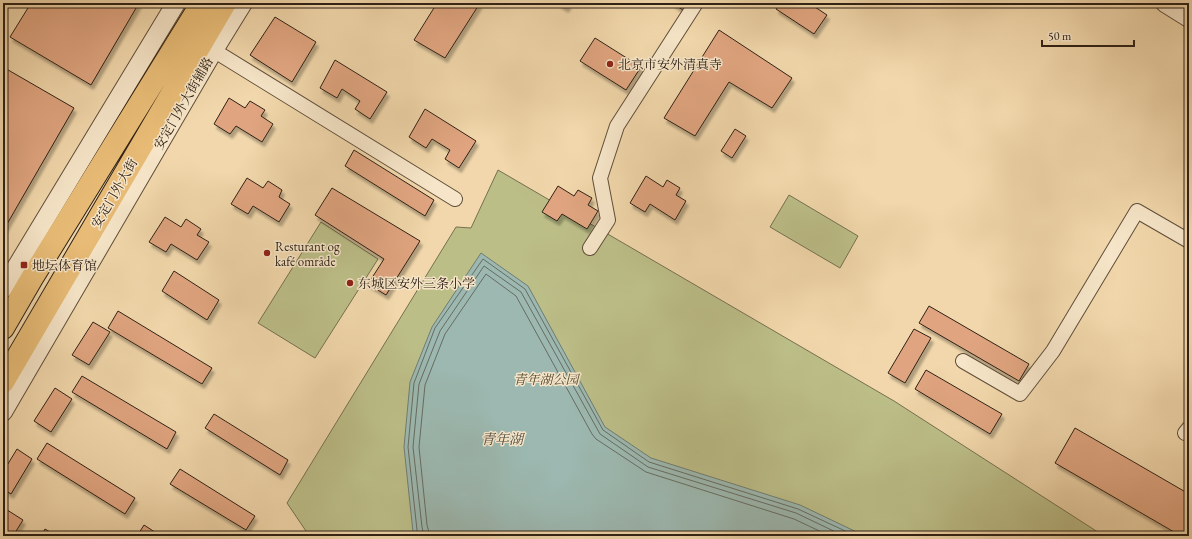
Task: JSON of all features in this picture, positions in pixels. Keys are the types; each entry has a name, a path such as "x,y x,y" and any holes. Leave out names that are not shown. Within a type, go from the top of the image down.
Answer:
{"main road":[{"name":"安定门外大街","path":"3,328 32,278 202,3"},
{"name":"安定门外大街","path":"3,382 207,46 225,3"}],"street":[{"path":"3,289 176,3"},
{"name":"安定门外大街辅路","path":"3,412 207,46 243,3"},
{"path":"590,248 608,220 600,178 617,126 696,3"},
{"path":"1165,3 1189,18"},
{"path":"207,46 454,199"},
{"path":"962,360 1020,394 1053,351 1137,211 1189,241"}],"green space":[{"name":"青年湖公园","path":"498,170 894,401 1104,536 307,536 308,534 287,503 456,227 471,228"},
{"path":"789,195 858,236 840,268 770,227"},
{"path":"321,222 378,259 315,358 258,323"}],"water":[{"name":"青年湖","path":"481,253 528,286 605,427 651,458 800,505 865,536 417,536 413,532 404,447 410,382 432,327"}],"building":[{"path":"31,3 139,3 91,85 10,37"},
{"path":"437,3 480,3 445,58 414,40"},
{"path":"558,3 569,3 566,8"},
{"path":"672,3 687,3 683,10"},
{"path":"779,3 809,3 827,15 814,34 776,9"},
{"path":"275,17 316,42 292,82 250,55"},
{"path":"719,30 792,78 772,108 729,82 695,136 664,118"},
{"name":"北京市安外清真寺","path":"595,38 641,67 626,90 580,61"},
{"path":"335,60 387,92 370,119 355,109 360,101 342,89 337,98 320,88"},
{"path":"3,67 74,108 3,231"},
{"path":"229,98 245,108 250,101 265,110 261,116 273,124 262,142 236,126 230,134 214,124"},
{"path":"425,109 476,141 459,168 445,159 450,150 432,139 426,148 409,137"},
{"path":"735,129 746,136 732,158 721,151"},
{"path":"354,150 434,200 425,216 345,166"},
{"path":"646,176 663,187 667,180 680,188 676,195 686,201 675,220 650,204 645,212 630,203"},
{"path":"247,178 263,188 268,181 282,190 279,197 290,204 279,222 253,206 248,214 231,204"},
{"path":"558,186 574,196 578,190 592,198 588,205 598,211 587,229 562,214 557,221 542,212"},
{"path":"332,188 420,241 386,295 368,284 384,259 315,215"},
{"path":"165,217 181,227 186,219 201,229 197,235 209,242 197,260 171,244 166,252 149,242"},
{"path":"174,271 219,300 207,320 162,291"},
{"path":"929,306 1029,364 1019,381 919,323"},
{"path":"118,311 212,368 202,384 108,328"},
{"path":"93,322 110,332 89,365 72,355"},
{"path":"914,329 931,338 905,383 888,373"},
{"path":"926,370 1002,414 990,434 915,389"},
{"path":"82,376 176,432 167,449 72,392"},
{"path":"55,388 72,399 51,432 34,421"},
{"path":"214,414 288,460 280,475 205,428"},
{"path":"1075,428 1189,494 1189,536 1181,536 1055,463"},
{"path":"47,443 135,498 125,514 37,459"},
{"path":"17,449 32,459 11,494 3,489 3,472"},
{"path":"180,469 255,516 246,530 170,484"},
{"path":"4,508 23,520 13,536 3,536"},
{"path":"144,525 161,536 137,536"},
{"path":"45,529 57,536 41,536"}],"place":[{"name":"北京市安外清真寺","path":"610,64"},
{"name":"Resturant og kafé område","path":"267,253"},
{"name":"地坛体育馆","path":"24,265"},
{"name":"东城区安外三条小学","path":"350,283"}]}
